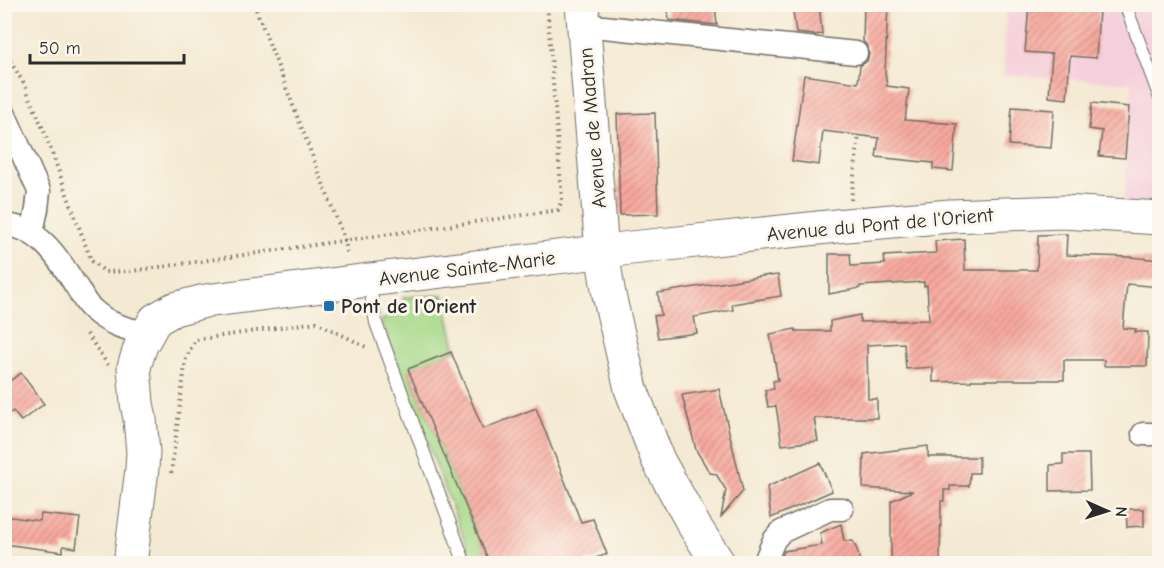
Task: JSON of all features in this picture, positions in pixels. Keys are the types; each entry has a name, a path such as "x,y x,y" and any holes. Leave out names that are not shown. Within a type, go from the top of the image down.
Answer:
{"main road":[{"name":"Avenue de Madran","path":"583,15 602,252 630,389 658,459 695,527 719,564"},
{"name":"Avenue du Pont de l'Orient","path":"602,252 950,216 1063,212 1159,218"},
{"name":"Avenue Sainte-Marie","path":"130,564 143,452 136,404 134,367 141,345 155,320 174,309 205,302 602,252"}],"street":[{"path":"583,15 856,53"},
{"path":"4,113 39,191 32,232"},
{"path":"4,225 32,232 49,247 90,308 112,324 147,333"},
{"path":"764,564 774,540 781,531 830,509 842,509"}],"lane":[{"path":"1125,4 1160,98"},
{"path":"369,280 376,323 465,564"}],"path":[{"path":"254,4 345,241"},
{"path":"4,51 24,84 44,131 91,260 105,272 132,271 558,210 562,200 547,4"},
{"path":"846,225 859,135"},
{"path":"169,484 186,358 195,340 316,321 390,360"},
{"path":"83,327 112,372"}],"shaded area":[{"path":"1007,5 1159,5 1159,218 1123,215 1132,83 1003,75"}],"green space":[{"path":"443,295 456,350 408,370 490,563 473,563 381,320 397,315 404,297"}],"building":[{"path":"667,4 715,4 717,25 669,20"},
{"path":"792,4 819,4 822,34 796,33"},
{"path":"864,4 888,4 885,72 887,86 909,89 905,120 957,124 953,171 933,169 933,163 876,157 879,138 823,131 819,165 792,161 804,75 858,83 860,66 867,61 869,54 868,47 863,41"},
{"path":"1029,5 1099,10 1096,58 1070,56 1067,99 1049,97 1052,54 1025,52"},
{"path":"1092,103 1129,107 1125,158 1099,156 1102,131 1089,129"},
{"path":"1012,107 1054,110 1051,148 1009,145"},
{"path":"655,113 658,214 620,215 617,114"},
{"path":"1067,234 1066,255 1160,260 1160,287 1127,284 1123,328 1136,329 1135,332 1148,332 1147,366 1104,366 1104,360 1064,360 1064,380 933,382 933,367 906,369 904,343 867,345 868,399 877,399 877,418 814,418 818,441 782,445 776,406 768,407 765,390 774,389 773,381 778,380 770,334 795,329 796,331 830,331 830,321 860,315 860,322 929,320 927,285 924,286 924,282 860,286 860,288 829,294 829,254 850,254 851,266 885,264 884,256 936,253 935,241 964,239 965,270 1037,270 1038,235"},
{"path":"778,275 781,296 732,304 733,310 694,317 697,333 658,338 654,316 661,315 658,293"},
{"path":"451,352 483,429 536,408 581,522 593,519 607,554 580,564 490,564 408,369"},
{"path":"21,373 44,404 21,421 13,411 4,417 4,385"},
{"path":"719,389 743,491 721,517 726,490 716,474 710,473 696,450 682,395"},
{"path":"928,446 928,457 979,457 979,473 970,473 969,486 950,486 950,490 944,490 944,501 941,501 940,564 891,564 891,501 913,491 863,488 864,454"},
{"path":"1063,454 1089,454 1090,490 1050,491 1050,465 1063,464"},
{"path":"820,463 832,491 771,518 767,487"},
{"path":"1126,509 1144,509 1144,526 1127,527"},
{"path":"41,514 80,518 76,548 63,546 63,552 4,544 4,516 40,521"},
{"path":"841,524 844,541 853,541 860,564 779,564 784,551 822,545 820,533"}],"place":[{"name":"Pont de l'Orient","path":"329,306"}]}
